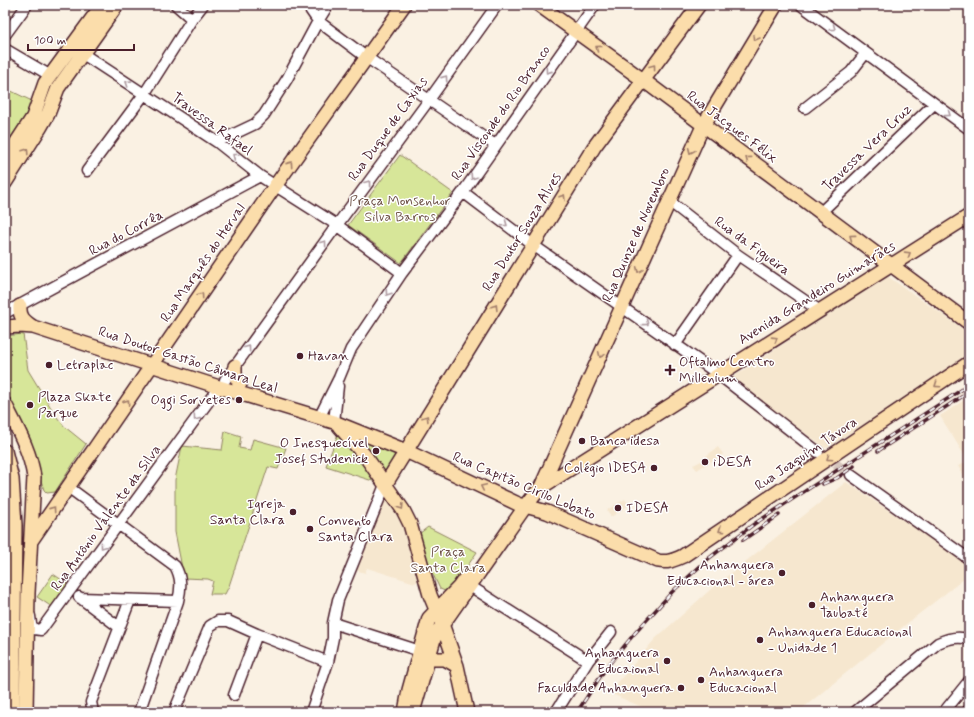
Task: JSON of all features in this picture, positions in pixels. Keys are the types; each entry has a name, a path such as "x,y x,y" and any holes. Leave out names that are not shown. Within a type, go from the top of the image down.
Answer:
{"main road":[{"name":"Rua Marquês do Herval","path":"31,541 275,186 404,5"},
{"name":"Rua Jacques Félix","path":"539,5 969,324"},
{"name":"Rua Doutor Souza Alves","path":"385,485 594,147 642,80 699,5"},
{"name":"Rua Quinze de Novembro","path":"424,655 429,618 459,587 522,505 541,487 703,126 776,5"},
{"path":"5,184 48,114 58,88 57,75 69,52 109,7"},
{"path":"5,160 33,118 45,83 83,54 109,7"},
{"name":"Avenida Grandeiro Guimarães","path":"541,487 969,216"},
{"path":"20,306 20,312 24,320 33,327"},
{"name":"Rua Doutor Gastão Câmara Leal","path":"5,327 33,327 153,365 222,383 320,415"},
{"name":"Rua Joaquim Távora","path":"658,561 669,562 683,556 969,364"},
{"path":"235,366 235,375 240,384"},
{"path":"222,383 240,384 320,415 334,422 355,443 403,510 410,524 430,595 457,666 467,712"},
{"path":"5,404 20,431 32,463 34,477 28,593 26,712"},
{"name":"Rua Capitão Cirilo Lobato","path":"334,422 406,451 522,505 547,512 658,561"},
{"path":"5,452 12,479 15,525 14,709"},
{"name":"Rua Quinze de Novembro","path":"424,655 442,624 470,586 522,505"},
{"path":"15,525 24,522 31,526"},
{"path":"424,655 445,659 457,666"},
{"path":"405,712 409,690 424,655"},
{"path":"414,712 424,655"}],"street":[{"path":"5,35 27,5"},
{"path":"176,5 192,19"},
{"path":"87,171 145,93 202,5"},
{"path":"307,5 318,21 366,57 495,145"},
{"path":"217,142 255,124 264,116 287,79 328,5"},
{"name":"Rua Duque de Caxias","path":"222,383 430,100 497,5"},
{"name":"Rua Visconde do Rio Branco","path":"320,415 339,378 351,349 402,273 463,192 575,32 596,5"},
{"path":"801,5 852,41 865,54 969,129"},
{"path":"5,49 57,75"},
{"name":"Travessa Rafael","path":"69,52 83,54 145,93 217,142 260,176 337,225"},
{"path":"805,108 851,72 865,54"},
{"name":"Travessa Vera Cruz","path":"820,213 934,104"},
{"name":"Rua do Corrêa","path":"5,313 260,176"},
{"path":"463,192 533,246 622,306 718,374 818,452"},
{"name":"Rua da Figueira","path":"669,201 738,255 820,311"},
{"path":"337,225 402,273"},
{"path":"675,345 738,255"},
{"name":"Rua Visconde do Rio Branco","path":"334,422 339,378"},
{"name":"Rua Antônio Valente da Silva","path":"28,593 31,624 34,629 40,630 222,383"},
{"path":"851,475 969,559"},
{"path":"311,712 328,662 333,638 333,623 338,600 385,485"},
{"path":"68,487 175,566 180,576 181,584 178,602 139,712"},
{"path":"5,574 15,561"},
{"path":"470,586 588,661"},
{"path":"70,590 119,627"},
{"path":"80,598 178,602"},
{"path":"93,712 91,702 130,600"},
{"path":"5,601 8,602 15,611"},
{"path":"174,712 210,626 218,621 228,621 256,634 328,662"},
{"path":"333,623 424,655"},
{"path":"556,712 588,661 611,632"},
{"path":"234,695 256,634"},
{"path":"855,712 938,643 946,638 954,637 969,639"},
{"path":"944,712 969,682"}],"shaded area":[{"path":"887,276 969,333 969,355 889,409 826,448 730,379"},
{"path":"969,397 969,485 958,466 968,461 940,416"},
{"name":"iDESA","path":"718,447 723,454 697,470 693,465 707,458 706,456"},
{"name":"Anhanguera Taubaté","path":"846,482 969,565 969,575 798,712 653,712 610,693 655,639 711,589"},
{"path":"384,492 394,506 407,533 420,580 415,583 367,568 365,573 352,569"},
{"name":"IDESA","path":"625,499 629,505 611,517 607,510"}],"green space":[{"path":"5,88 34,102 5,146"},
{"name":"Praça Monsenhor Silva Barros","path":"400,155 453,193 401,263 348,225"},
{"name":"Plaza Skate Parque","path":"23,334 28,370 56,416 65,427 86,444 55,492 47,493 44,490 30,446 5,394 5,336"},
{"path":"225,431 241,436 239,448 250,450 253,439 286,448 278,469 268,467 229,586 225,594 210,594 213,581 208,579 184,578 175,532 175,480 182,446 222,450"},
{"path":"339,431 379,483 326,466"},
{"path":"361,440 398,453 386,477"},
{"name":"Praça Santa Clara","path":"428,527 477,552 453,587 445,591 440,589 415,537"},
{"path":"53,574 68,584 52,607 37,597"}],"tunnel":[{"path":"823,455 851,475"}],"railway":[{"path":"577,712 606,668 635,633 672,592 708,559 754,524 969,385"},
{"path":"878,451 969,392"},
{"path":"823,484 837,478 854,466"},
{"path":"743,540 779,515"}],"place":[{"name":"Havan","path":"300,356"},
{"name":"Letraplac","path":"49,365"},
{"name":"Oftalmo Centro Millenium","path":"670,370"},
{"name":"Oggi Sorvetes","path":"239,400"},
{"name":"Plaza Skate Parque","path":"30,405"},
{"name":"Banca idesa","path":"582,441"},
{"name":"O Inesquecível Josef Studenick","path":"376,451"},
{"name":"iDESA","path":"705,462"},
{"name":"Colégio IDESA","path":"654,468"},
{"name":"IDESA","path":"618,508"},
{"name":"Igreja Santa Clara","path":"293,512"},
{"name":"Convento Santa Clara","path":"310,529"},
{"name":"Anhanguera Educacional - área","path":"782,573"},
{"name":"Anhanguera Taubaté","path":"812,605"},
{"name":"Anhanguera Educacional - Unidade 1","path":"760,640"},
{"name":"Anhanguera Educaional","path":"667,661"},
{"name":"Anhanguera Educacional","path":"701,680"},
{"name":"Faculdade Anhanguera","path":"681,688"}]}
